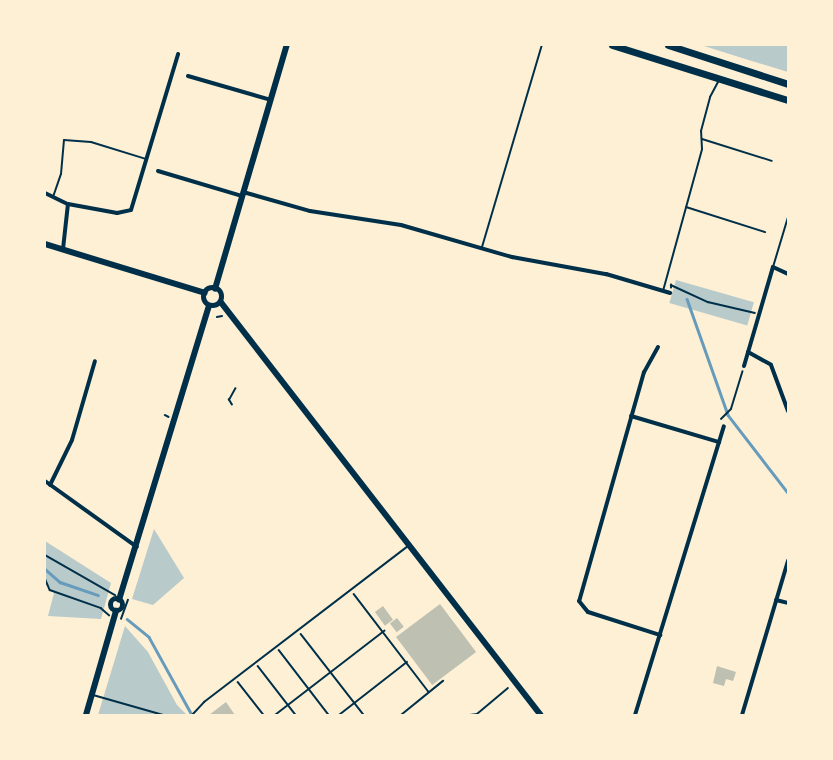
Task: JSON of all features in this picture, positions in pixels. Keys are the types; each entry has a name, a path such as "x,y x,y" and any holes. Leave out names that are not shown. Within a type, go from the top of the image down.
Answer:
{"main road":[{"path":"612,45 788,100"},
{"path":"668,45 788,84"}],"street":[{"path":"45,244 205,293 215,288 287,45"},
{"path":"45,193 68,204 117,213 130,212 178,54"},
{"path":"188,76 271,100"},
{"path":"158,171 310,211 401,225 481,248 606,274 662,292 670,293"},
{"path":"63,249 68,204"},
{"path":"744,366 773,267 788,274"},
{"path":"215,288 221,294 221,302 411,544 541,715"},
{"path":"116,611 123,607 120,599 209,306 205,293"},
{"path":"209,306 221,302"},
{"path":"658,347 644,372 579,601 588,612 660,635"},
{"path":"748,352 771,365 788,410"},
{"path":"50,485 72,440 95,361"},
{"path":"631,416 719,442"},
{"path":"635,715 724,426"},
{"path":"45,481 137,547"},
{"path":"742,715 788,560"},
{"path":"86,715 116,611 112,603 120,599"},
{"path":"776,600 788,603"}],"lane":[{"path":"481,248 542,45"},
{"path":"662,292 686,207 710,97 720,78"},
{"path":"702,139 772,161"},
{"path":"53,197 61,174 64,140 91,142 146,159"},
{"path":"686,207 765,232"},
{"path":"773,267 788,217"},
{"path":"192,715 197,713 204,702 411,544"},
{"path":"91,694 163,715"}],"path":[{"path":"670,293 671,285 708,302 758,314"},
{"path":"217,318 222,316"},
{"path":"721,419 731,409 744,366"},
{"path":"232,405 229,400 236,389"},
{"path":"45,555 120,599"},
{"path":"45,578 50,590 106,612"},
{"path":"351,590 430,692"},
{"path":"298,630 364,715"},
{"path":"275,715 384,631"},
{"path":"276,647 329,715"},
{"path":"339,715 407,662"},
{"path":"255,663 296,715"},
{"path":"235,678 264,715"},
{"path":"401,715 444,680"},
{"path":"470,715 476,714 508,688"}],"shaded area":[{"path":"701,45 788,45 788,72 742,58"},
{"path":"676,280 754,302 747,325 669,303"},
{"path":"154,529 184,578 153,605 132,599"},
{"path":"45,541 111,583 101,619 48,616 54,593 45,584"},
{"path":"125,626 148,652 177,705 187,715 98,715"}],"building":[{"path":"440,604 476,652 432,685 396,637"},
{"path":"383,606 393,620 385,626 375,612"},
{"path":"397,618 404,627 397,632 390,624"},
{"path":"717,666 736,672 733,681 726,679 724,686 713,683"},
{"path":"226,702 235,715 209,715"}],"waterway":[{"path":"687,299 728,415 788,493"},
{"path":"45,569 60,582 98,595"},
{"path":"127,619 149,637 192,715"}]}
